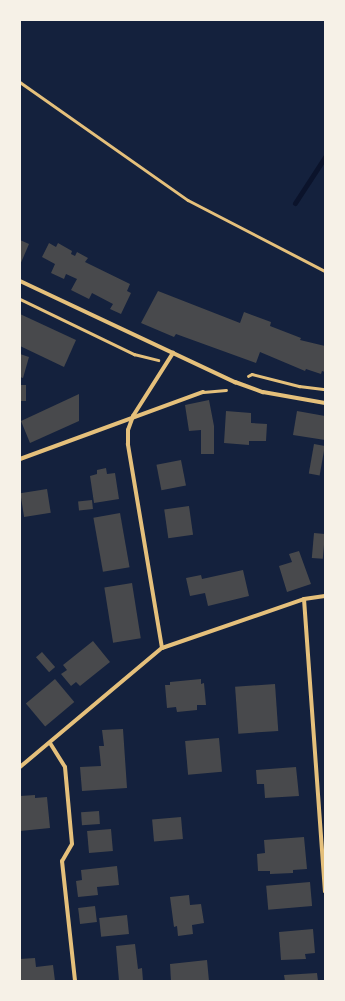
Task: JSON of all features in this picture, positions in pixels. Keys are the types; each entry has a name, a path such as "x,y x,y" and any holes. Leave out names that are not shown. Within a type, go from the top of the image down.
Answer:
{"street":[{"path":"20,280 236,382 263,392 325,403"},
{"path":"162,648 128,444 128,430 133,416 173,353"},
{"path":"20,459 133,416 203,392"},
{"path":"20,767 162,648 304,599 325,596"},
{"path":"304,599 325,891"},
{"path":"50,743 65,767 72,844 62,861 75,981"}],"lane":[{"path":"203,392 226,390"}],"path":[{"path":"20,82 188,200 325,271"},
{"path":"20,299 134,354 167,362"},
{"path":"236,382 252,374 299,386 325,389"}],"building":[{"path":"20,240 29,244 20,265"},
{"path":"49,243 56,247 58,243 72,251 71,254 75,256 77,252 88,258 85,262 130,284 127,291 131,293 121,314 110,309 113,304 92,293 89,299 71,290 77,279 66,274 64,279 51,273 55,264 42,257"},
{"path":"158,291 240,323 244,312 271,322 270,326 301,338 300,340 325,346 325,372 322,371 321,374 306,369 305,371 260,352 256,363 176,334 174,337 141,323"},
{"path":"20,314 76,340 64,367 20,346"},
{"path":"20,354 29,357 23,378 20,377"},
{"path":"20,385 26,385 26,401 20,401"},
{"path":"79,394 79,421 30,443 21,421"},
{"path":"209,400 214,426 214,454 201,454 201,430 189,431 185,405"},
{"path":"226,411 251,413 251,423 267,424 266,441 249,441 249,445 224,443"},
{"path":"297,411 325,416 325,440 293,435"},
{"path":"314,444 325,446 320,475 309,474"},
{"path":"181,460 186,486 161,490 156,465"},
{"path":"106,468 107,474 115,473 119,499 94,503 90,476 97,474 97,470"},
{"path":"47,489 51,513 24,517 20,493"},
{"path":"92,500 93,509 79,510 78,501"},
{"path":"189,506 193,535 168,538 164,509"},
{"path":"120,513 130,567 103,572 93,518"},
{"path":"314,533 325,534 323,559 312,558"},
{"path":"299,551 311,584 287,592 279,566 292,562 289,554"},
{"path":"243,570 249,596 208,606 205,593 190,596 186,578 201,575 202,579"},
{"path":"132,583 141,638 113,643 104,587"},
{"path":"93,641 110,662 80,686 76,682 71,686 61,674 67,670 63,665"},
{"path":"42,652 55,667 49,672 36,657"},
{"path":"55,679 74,702 45,726 26,703"},
{"path":"201,679 201,684 204,683 206,705 197,705 197,710 177,712 176,707 167,708 165,685 170,685 170,682"},
{"path":"275,684 278,731 238,734 235,687"},
{"path":"123,729 127,788 82,791 80,767 101,766 99,746 104,746 102,730"},
{"path":"219,738 222,772 188,775 185,741"},
{"path":"296,767 299,796 265,798 264,784 257,784 256,770"},
{"path":"35,795 35,798 47,797 50,828 20,831 20,796"},
{"path":"99,811 100,824 82,825 81,812"},
{"path":"181,817 183,839 154,841 152,820"},
{"path":"111,829 113,851 89,853 87,831"},
{"path":"304,837 307,869 293,870 293,873 270,874 270,871 258,871 257,854 265,853 264,840"},
{"path":"117,866 119,885 97,887 98,895 78,897 76,881 82,880 81,870"},
{"path":"310,882 312,906 268,910 266,886"},
{"path":"189,895 190,905 201,904 204,923 192,925 193,934 178,936 177,926 174,927 170,897"},
{"path":"95,906 97,922 80,924 78,908"},
{"path":"127,915 129,934 101,937 99,918"},
{"path":"313,929 315,953 305,954 306,959 281,960 279,932"},
{"path":"135,944 138,969 142,968 143,981 119,981 116,946"},
{"path":"35,958 36,967 53,965 55,981 20,981 20,959"},
{"path":"207,960 209,981 171,981 170,964"},
{"path":"317,973 318,981 285,981 284,975"}],"waterway":[{"path":"295,203 325,157"}]}
